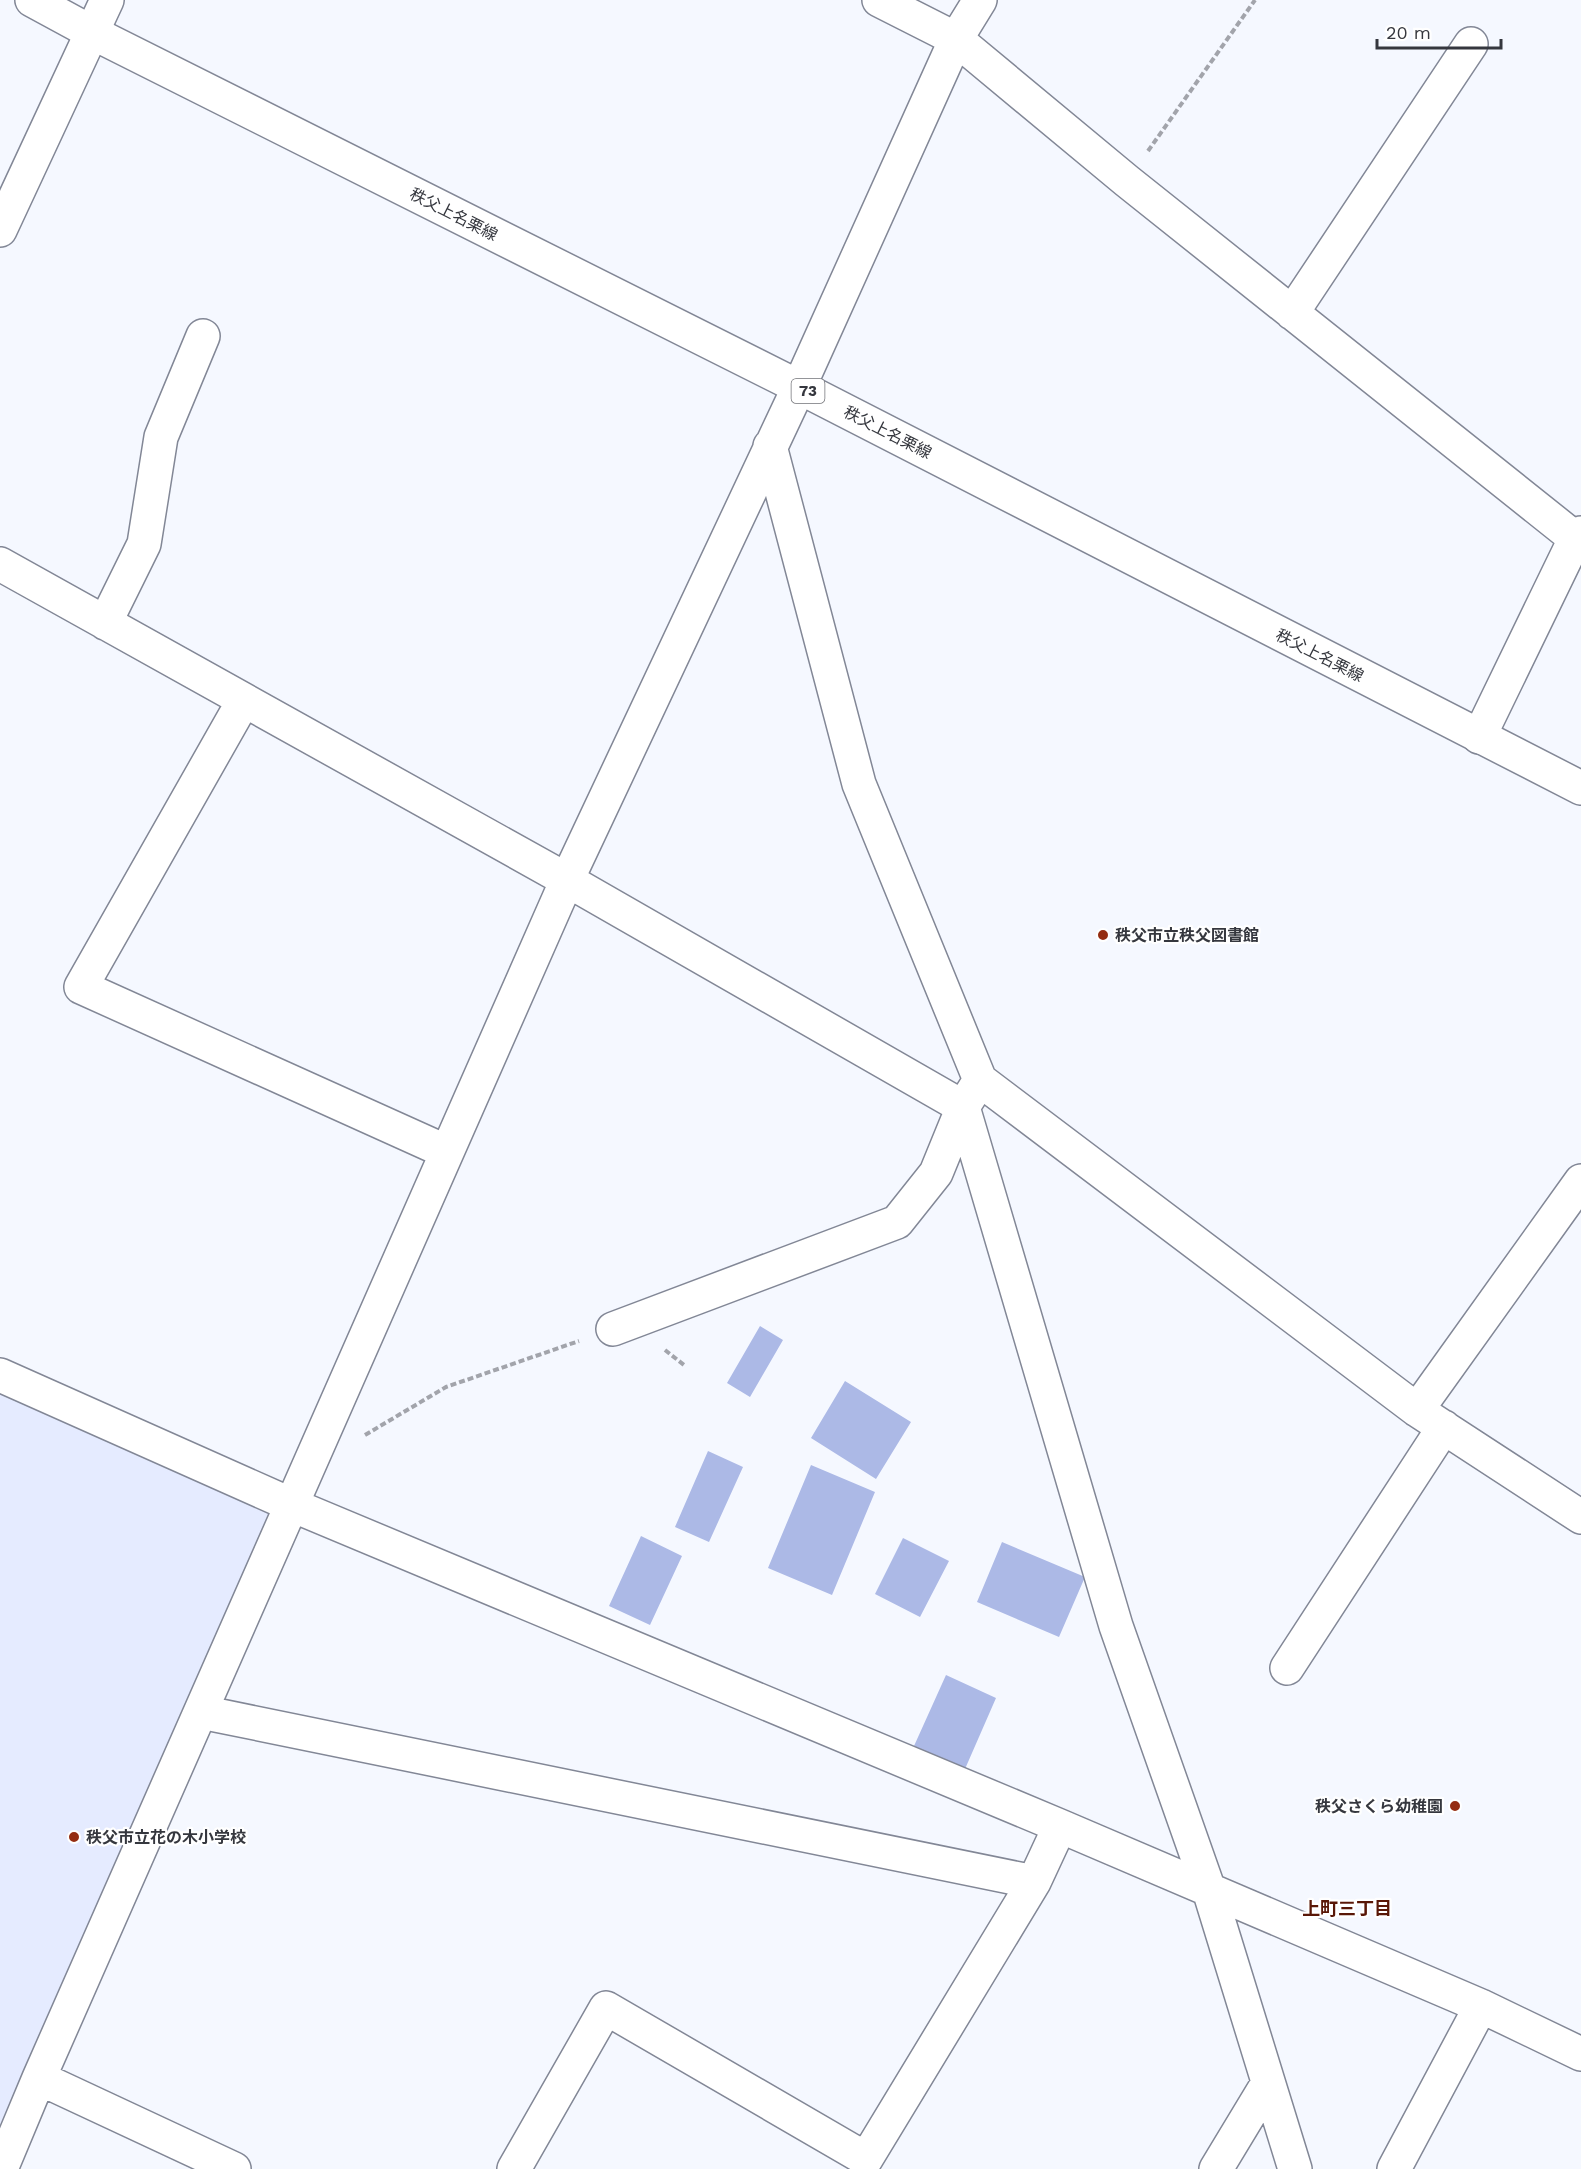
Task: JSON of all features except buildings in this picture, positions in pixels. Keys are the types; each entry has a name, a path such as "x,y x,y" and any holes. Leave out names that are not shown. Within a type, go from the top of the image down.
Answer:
{"street":[{"name":"秩父上名栗線","path":"32,0 91,32 799,387 1581,788"},
{"path":"0,230 107,0"},
{"path":"879,0 956,39 1127,181 1579,538 1479,736"},
{"path":"1,2169 567,880 799,387 956,39 980,0"},
{"path":"1292,313 1471,44"},
{"path":"105,622 144,544 161,437 203,336"},
{"path":"770,446 859,784 980,1080 1431,1418 1581,1517"},
{"path":"0,564 567,880 963,1107 1116,1626 1209,1890 1295,2169"},
{"path":"244,700 81,987 447,1152"},
{"path":"613,1329 897,1222 936,1173 963,1107 980,1080"},
{"path":"1287,1668 1431,1418 1581,1181"},
{"path":"0,1375 292,1505 1060,1826 1481,2006 1581,2054"},
{"path":"201,1712 1034,1882"},
{"path":"514,2169 606,2008 867,2159 1034,1882 1060,1826"},
{"path":"1394,2169 1481,2006"},
{"path":"39,2078 234,2169"},
{"path":"1216,2169 1268,2083"}],"path":[{"path":"1127,181 1255,0"},
{"path":"357,1440 446,1387 613,1329 663,1349 684,1365"}],"shaded area":[{"name":"秩父市立花の木小学校","path":"0,1376 292,1505 0,2169"}],"place":[{"name":"秩父市立秩父図書館","path":"1103,935"},
{"name":"秩父さくら幼稚園","path":"1455,1806"},
{"name":"秩父市立花の木小学校","path":"74,1837"}],"district":[{"name":"上町三丁目","path":"1347,1909"}]}
